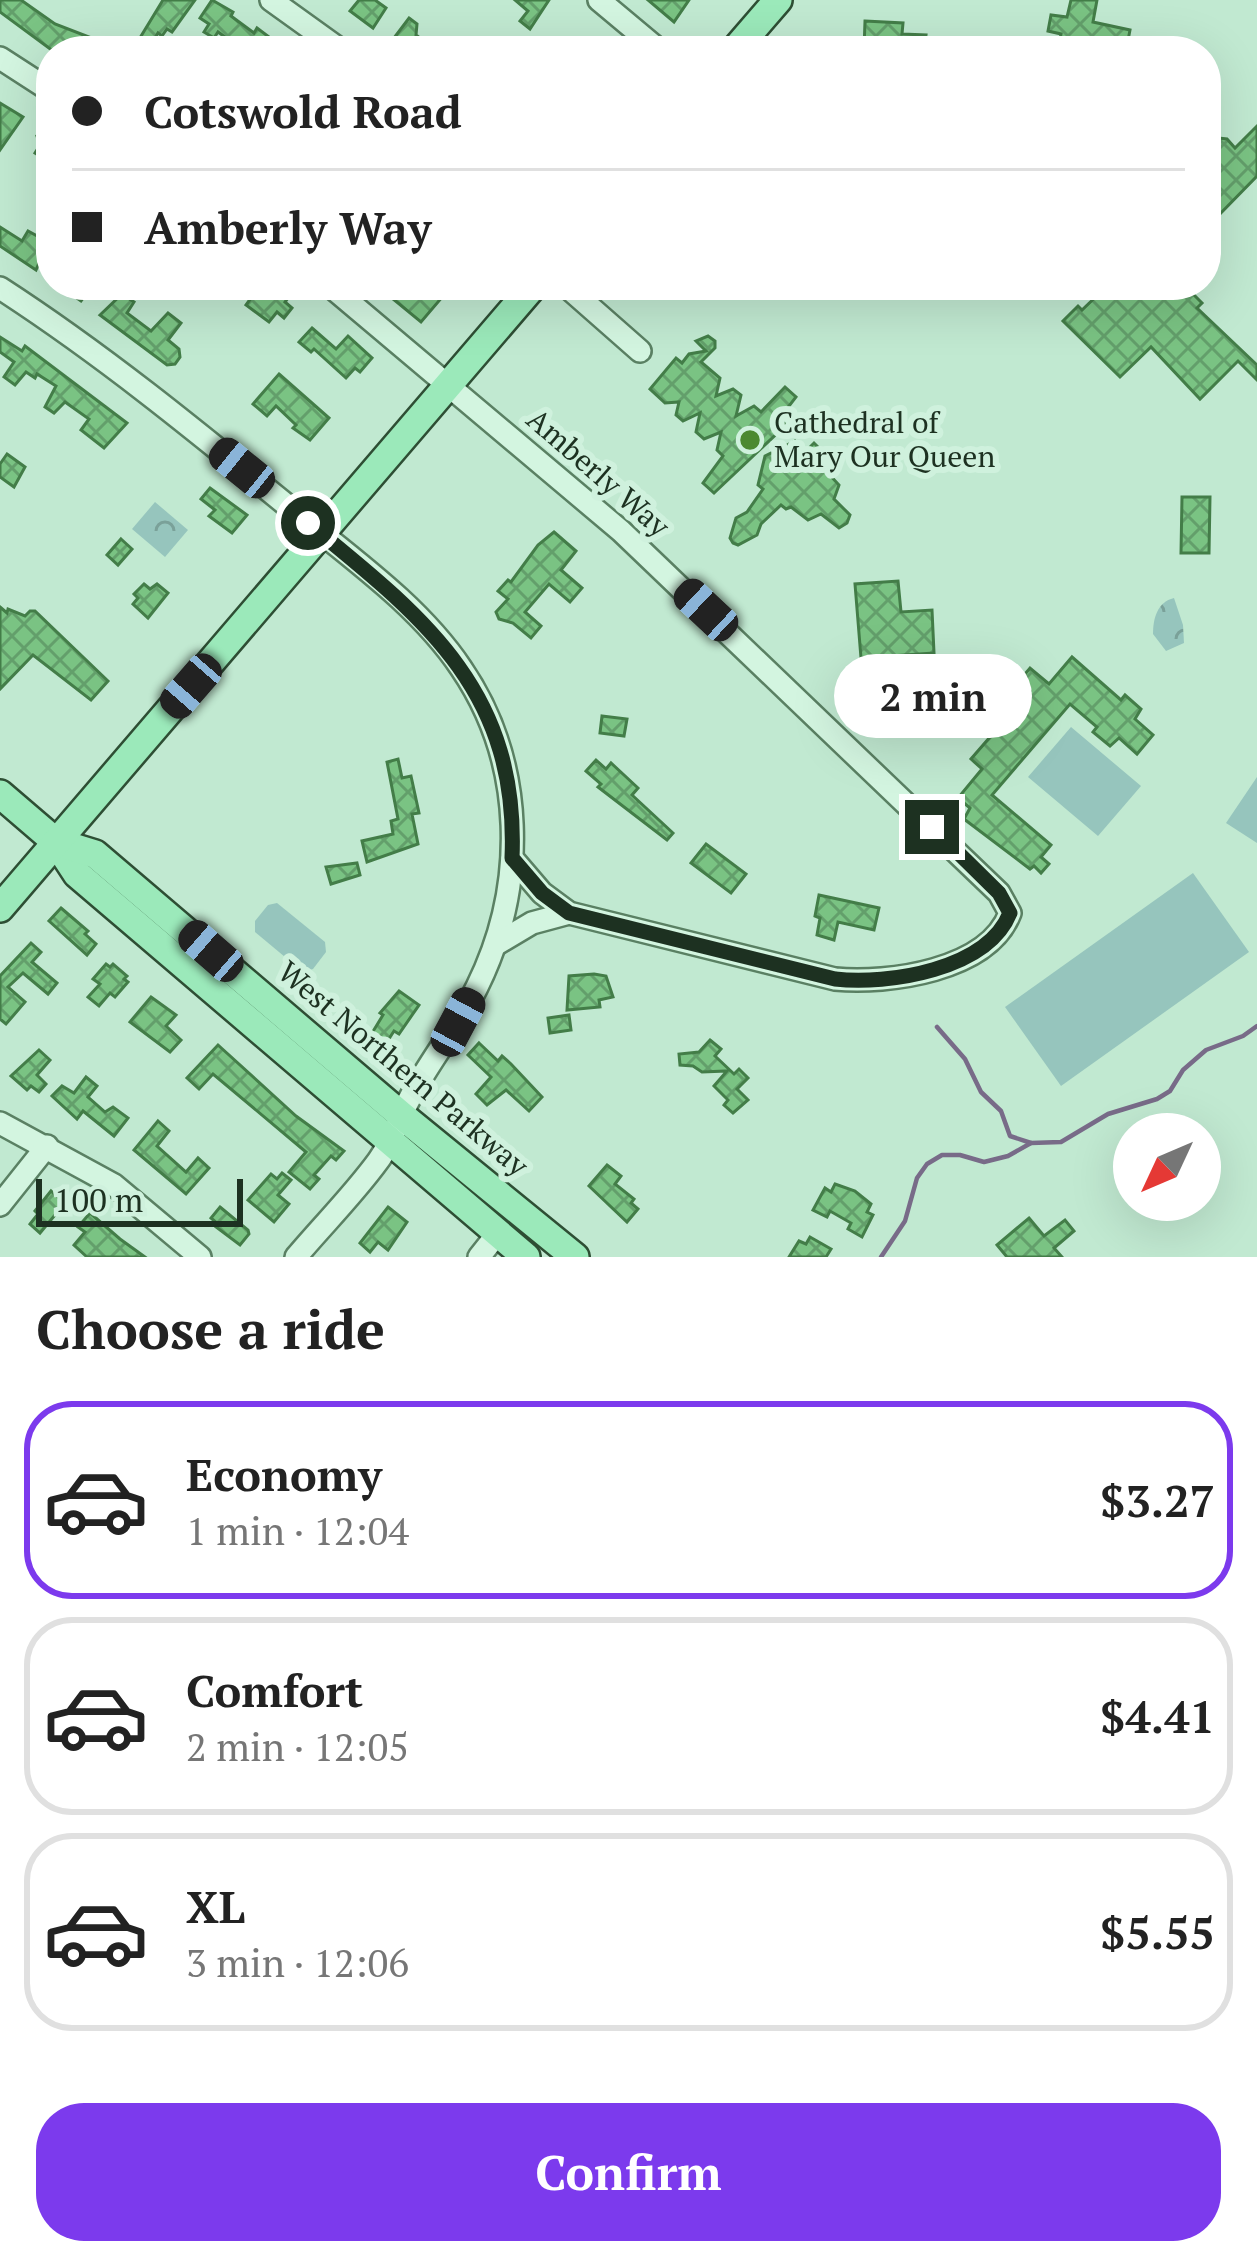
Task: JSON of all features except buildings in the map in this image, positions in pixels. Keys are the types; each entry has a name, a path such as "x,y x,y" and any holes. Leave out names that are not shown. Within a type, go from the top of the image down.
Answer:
{"main road":[{"path":"747,36 778,0"},
{"path":"0,908 521,300"},
{"path":"0,794 56,842"},
{"name":"West Northern Parkway","path":"56,842 95,854 575,1257"},
{"name":"West Northern Parkway","path":"56,842 77,874 526,1257"}],"street":[{"path":"271,0 321,36"},
{"path":"599,0 642,36"},
{"path":"0,58 36,82"},
{"path":"0,288 88,348 322,534 427,625 472,683 507,773 512,858 495,945 458,1022 380,1158 296,1257"},
{"name":"Amberly Way","path":"348,300 611,522 999,893 1010,913 994,936 951,963 912,976 857,981 682,944 569,913"},
{"path":"582,300 640,351"},
{"path":"512,858 542,893 569,913"},
{"path":"495,945 532,922 569,913"},
{"path":"0,1123 115,1185 200,1257"},
{"path":"0,1205 47,1146"},
{"path":"479,1257 499,1233"}],"green space":[{"path":"155,502 188,530 165,557 132,529"},
{"path":"1174,598 1184,643 1166,651 1153,634 1154,623 1160,607"},
{"path":"1071,727 1141,786 1098,836 1028,777"},
{"path":"1257,777 1257,843 1226,823"},
{"path":"1193,873 1249,952 1061,1086 1005,1007"},
{"path":"277,903 325,942 326,952 313,969 303,972 255,932 255,921 268,905"}],"waterway":[{"path":"881,1257 905,1221 917,1178 927,1164 942,1155 984,1162 1031,1143 1061,1142 1108,1114 1157,1099 1206,1050 1257,1026"},
{"path":"937,1027 965,1059 981,1092 1001,1111 1010,1136 1031,1143"}],"place":[{"name":"Cathedral of Mary Our Queen","path":"750,440"}],"route":[{"path":"308,523 427,625 463,669 489,719 507,773 512,858 542,893 569,913 835,979 879,981 912,976 974,950 1005,925 1010,913 999,893 932,827"}]}
